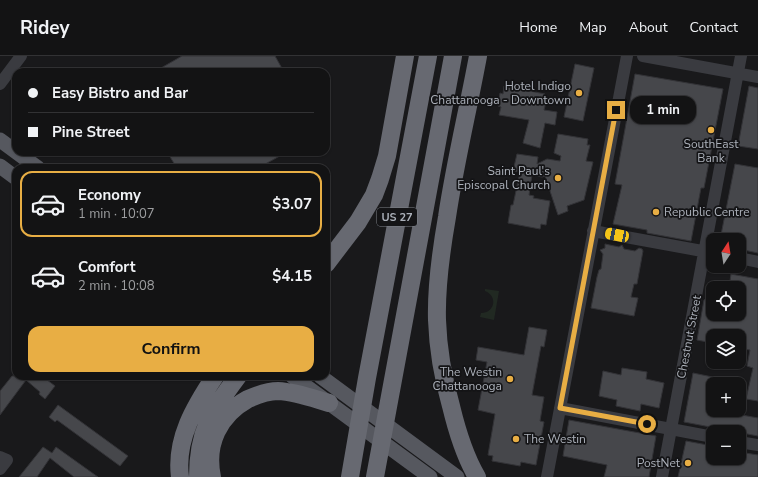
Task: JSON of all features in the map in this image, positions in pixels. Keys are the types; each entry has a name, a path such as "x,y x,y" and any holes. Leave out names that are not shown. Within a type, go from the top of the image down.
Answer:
{"highway":[{"path":"330,259 358,222 374,195 387,156 405,56"},
{"name":"US 27","path":"350,477 350,450 367,378 428,56"},
{"name":"US 27","path":"375,475 391,398 453,56"},
{"path":"450,76 457,56"},
{"path":"477,477 458,434 447,394 440,355 437,313 440,263 444,231 478,56"},
{"path":"180,477 181,448 186,427 199,401 212,380"},
{"path":"198,477 200,449 204,431 215,407 235,380"},
{"path":"212,477 210,454 216,431 223,419 238,405 256,395 276,391 297,393 329,403"},
{"path":"338,477 350,450"}],"main road":[{"path":"0,140 12,149"},
{"path":"22,156 33,164"},
{"path":"0,166 12,175"},
{"path":"297,380 430,477"},
{"path":"325,380 456,477"}],"street":[{"path":"0,84 21,56"},
{"path":"547,477 627,56"},
{"path":"643,56 758,77"},
{"name":"Chestnut Street","path":"712,233 741,56"},
{"path":"593,231 706,251"},
{"path":"746,259 758,262"},
{"name":"Chestnut Street","path":"662,477 706,266"},
{"path":"560,408 706,436"},
{"path":"746,443 758,445"}],"shaded area":[{"path":"485,289 499,291 494,320 480,317 481,313 489,310 493,304 492,297 485,291"}],"building":[{"path":"182,56 275,56 282,68 161,68"},
{"name":"Hotel Indigo Chattanooga - Downtown","path":"575,64 594,68 583,121 564,117"},
{"path":"635,74 723,89 704,188 701,188 691,241 647,233 647,230 613,224 622,185 615,184"},
{"path":"504,86 545,94 543,102 546,102 544,110 557,112 555,125 545,123 540,148 523,143 529,120 499,115 501,107 498,106 500,93 503,94"},
{"path":"749,86 758,88 758,149 738,146"},
{"name":"Saint Paul's Episcopal Church","path":"558,134 588,139 587,145 590,145 586,161 593,162 584,200 567,206 568,211 558,215 545,176 542,177 532,175 529,195 534,196 533,198 550,201 546,225 541,224 540,229 508,223 511,205 513,205 520,172 513,171 517,154 538,157 537,164 547,159 560,161 561,156 554,153"},
{"path":"170,156 280,156 265,164 174,164"},
{"path":"735,164 758,168 758,253 746,250 746,233 721,233"},
{"path":"605,244 619,247 622,245 624,249 635,251 639,248 643,251 637,284 634,284 631,297 638,298 634,316 591,308 597,277 599,270 601,269 603,254 600,250 605,248"},
{"path":"731,274 758,279 758,401 746,399 753,368 747,366 750,350 746,349 746,329 706,329 706,342 697,340 704,300 706,299 706,321 746,321 746,281 730,281"},
{"path":"529,327 547,330 544,347 541,346 532,395 544,397 540,421 544,422 536,465 521,462 520,466 492,461 493,456 488,455 495,414 478,410 487,362 476,360 478,347 524,355"},
{"path":"622,368 647,372 646,379 664,383 659,408 641,404 640,411 616,406 617,400 599,396 603,371 621,375"},
{"path":"693,373 712,377 706,377 706,417 746,417 746,416 758,418 758,436 746,434 746,425 706,426 684,422"},
{"path":"12,376 12,380 26,380 0,415 0,391"},
{"path":"26,380 47,380 55,386 45,399 39,394 40,392"},
{"path":"58,405 128,456 120,466 57,420 55,422 49,417"},
{"path":"569,420 656,436 649,477 604,477 607,465 563,456"},
{"path":"686,441 706,445 706,465 746,465 746,453 758,455 758,477 678,477"},
{"path":"43,447 52,453 56,447 98,477 74,477 50,458 37,477 19,477"}],"place":[{"name":"Hotel Indigo Chattanooga - Downtown","path":"579,93"},
{"name":"SouthEast Bank","path":"711,130"},
{"name":"Saint Paul's Episcopal Church","path":"558,178"},
{"name":"Republic Centre","path":"656,212"},
{"name":"The Westin Chattanooga","path":"510,379"},
{"name":"The Westin","path":"516,439"},
{"name":"PostNet","path":"688,463"}],"route":[{"path":"616,110 560,408 647,424"}]}
